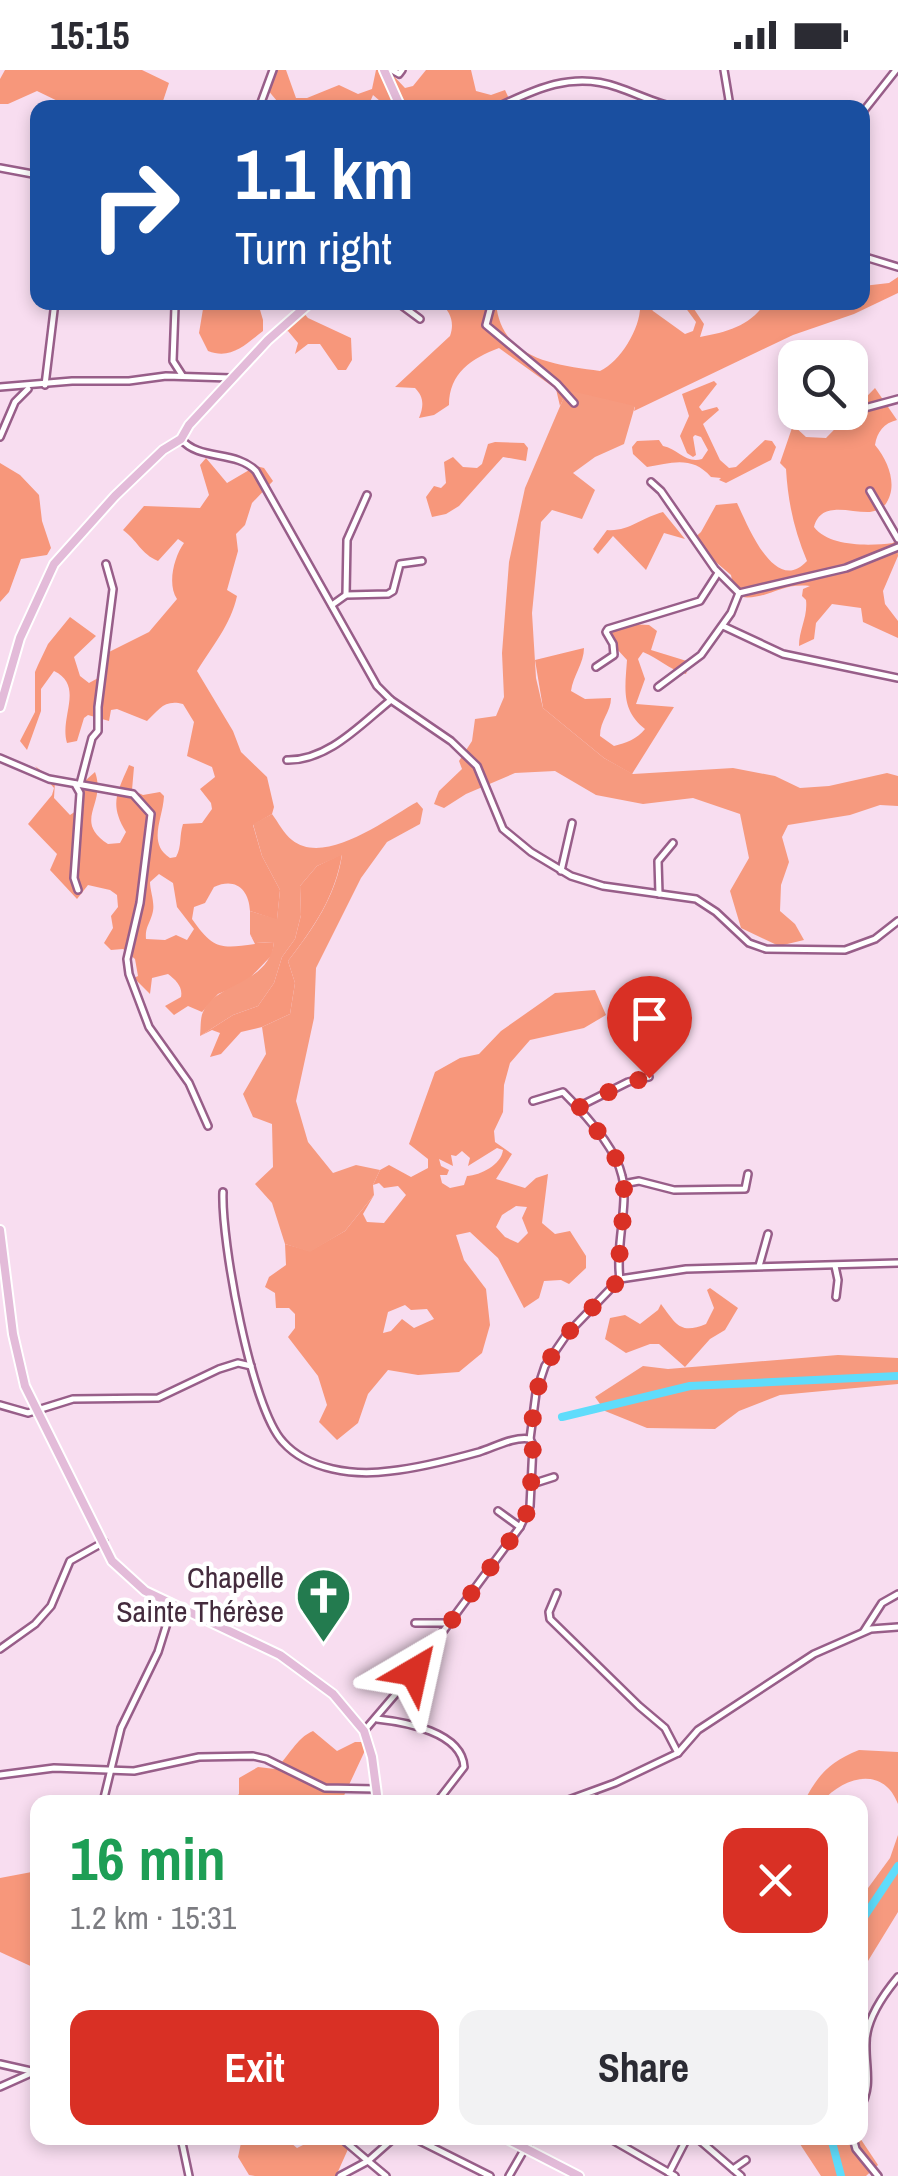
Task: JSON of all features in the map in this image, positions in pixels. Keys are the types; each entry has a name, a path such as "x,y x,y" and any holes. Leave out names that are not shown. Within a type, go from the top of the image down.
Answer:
{"main road":[{"path":"384,70 397,100"},
{"path":"0,707 20,638 54,564 149,463 181,439 232,378 303,310"},
{"path":"0,1230 22,1377 112,1561 144,1592 280,1655 333,1694 364,1731 377,1795"},
{"path":"518,2145 579,2176"}],"street":[{"path":"262,100 273,70"},
{"path":"392,70 399,74 402,70"},
{"path":"724,70 729,100"},
{"path":"870,104 896,70"},
{"path":"512,100 538,87 588,81 655,100"},
{"path":"0,168 30,174"},
{"path":"870,258 898,267"},
{"path":"45,384 54,310"},
{"path":"175,310 173,360 182,375"},
{"path":"408,310 420,319"},
{"path":"490,310 486,325 574,403"},
{"path":"0,388 72,381 129,382 182,375 232,378"},
{"path":"0,437 15,402 32,386"},
{"path":"868,407 898,399"},
{"path":"181,439 190,448 244,461 256,471 377,686 391,700 440,732 477,766 503,829 531,852 561,871 602,886 701,901 749,944 766,949 845,950 875,939 898,922"},
{"path":"651,482 662,491 718,573 739,593"},
{"path":"739,593 846,568 898,543 870,491"},
{"path":"346,595 347,540 367,495"},
{"path":"330,606 346,595 388,594 400,564 422,562"},
{"path":"78,890 74,878 80,793 77,783 98,731 114,589 106,564"},
{"path":"596,667 614,654 606,630 700,602 718,573"},
{"path":"658,687 701,655 723,626 739,593"},
{"path":"723,626 783,654 898,678"},
{"path":"287,760 301,760 337,744 391,700"},
{"path":"0,758 49,779 133,794 150,814 140,903 127,959 129,974 150,1027 189,1083 208,1126"},
{"path":"561,871 572,823"},
{"path":"658,894 658,860 673,843"},
{"path":"578,1108 628,1082 649,1078"},
{"path":"533,1100 561,1091 578,1108 616,1163 623,1184 617,1254 620,1279"},
{"path":"623,1184 638,1181 674,1190 745,1189 748,1174"},
{"path":"224,1192 223,1211 251,1366 272,1428 293,1451 331,1469 386,1472 478,1452 520,1437 530,1439"},
{"path":"758,1266 768,1234"},
{"path":"364,1731 520,1527 530,1506 530,1439 536,1394 545,1366 567,1334 620,1279 676,1270 898,1264"},
{"path":"835,1265 836,1297"},
{"path":"0,1337 13,1334"},
{"path":"0,1405 28,1413 79,1398 163,1396 219,1369 238,1363 251,1366"},
{"path":"532,1484 554,1477"},
{"path":"498,1511 520,1527"},
{"path":"0,1648 34,1624 51,1606 70,1561 104,1542"},
{"path":"557,1593 550,1619 638,1706 666,1728 678,1753"},
{"path":"863,1633 882,1603 898,1594"},
{"path":"104,1795 121,1728 158,1652 173,1604"},
{"path":"415,1624 450,1623"},
{"path":"583,1795 678,1753 698,1730 814,1654 874,1628 898,1627"},
{"path":"375,1719 420,1727 455,1748 464,1767 442,1795"},
{"path":"0,1775 54,1768 146,1770 199,1757 253,1756 266,1758 325,1788 376,1789"},
{"path":"868,2029 898,1977"},
{"path":"0,2064 30,2070"},
{"path":"0,2086 30,2073"},
{"path":"183,2145 190,2176"},
{"path":"349,2145 386,2176"},
{"path":"340,2176 368,2161 386,2145"},
{"path":"428,2145 490,2176"},
{"path":"509,2176 528,2145"},
{"path":"621,2145 670,2175 684,2145"},
{"path":"705,2145 741,2176"},
{"path":"855,2145 878,2176"},
{"path":"733,2169 746,2160"}],"shaded area":[{"path":"5,70 142,70 169,83 163,100 56,100 37,91 0,104 0,79"},
{"path":"275,70 286,70 296,98 307,98 339,85 358,94 372,89 376,70 388,70 405,88 413,86 426,70 471,70 476,91 491,95 505,90 510,100 379,100 373,95 371,100 276,100 267,89"},
{"path":"898,277 898,293 870,306 870,285 889,283"},
{"path":"203,310 260,310 263,320 263,331 244,346 224,354 208,351 199,333"},
{"path":"301,310 308,318 351,338 352,360 346,370 338,370 320,344 308,344 295,354 298,343 288,331 279,333 246,371 254,348 292,312"},
{"path":"447,310 497,310 500,322 519,348 548,362 600,371 629,342 640,310 652,310 685,334 693,331 696,322 687,310 695,310 704,324 700,337 737,327 758,310 862,310 778,340 634,411 635,407 567,391 560,406 556,389 499,348 464,368 453,384 449,405 434,415 419,418 422,402 418,391 395,387 450,336 452,326"},
{"path":"714,381 717,384 699,407 702,411 717,407 719,410 703,424 720,460 729,468 736,467 765,440 776,447 771,460 726,483 689,463 647,467 633,454 632,447 637,441 659,440 687,458 702,459 708,450 701,437 693,437 693,457 680,436 689,416 682,394"},
{"path":"875,388 897,420 882,429 875,445 890,475 889,498 872,512 823,513 814,527 829,538 850,544 893,543 897,538 898,556 883,591 885,604 898,621 898,638 863,622 861,608 832,604 816,623 814,639 799,646 806,606 803,589 810,586 789,587 755,597 735,596 731,575 691,541 701,532 716,505 737,503 756,541 774,564 784,570 795,570 807,561 792,516 786,469 780,463 791,430 798,430 806,437 826,438 834,430 868,430 868,395"},
{"path":"567,390 635,406 624,444 595,457 573,473 595,490 582,519 552,510 541,522 532,613 536,678 543,708 604,758 633,774 733,768 775,776 800,788 887,773 898,776 898,806 880,805 850,815 788,825 782,837 789,862 781,885 780,911 795,924 804,940 779,946 741,928 730,891 749,858 740,814 693,798 643,804 596,795 555,771 515,773 444,808 434,804 439,791 462,769 459,761 472,741 475,719 496,716 504,697 502,653 509,562 525,488"},
{"path":"524,443 528,448 526,461 503,457 459,506 432,517 426,497 434,486 441,488 446,483 444,462 453,457 463,467 477,468 488,444"},
{"path":"206,458 227,483 256,466 264,468 273,481 252,503 245,525 236,534 238,551 227,590 237,596 220,635 197,671 241,752 267,777 272,814 253,825 262,856 280,890 277,920 250,911 244,891 228,883 214,887 205,903 194,907 192,919 218,945 255,944 250,934 257,943 274,942 272,955 245,983 218,994 202,1012 188,1006 174,1015 165,1006 181,997 174,979 168,974 152,978 150,994 134,978 138,976 135,959 123,949 111,950 104,943 113,928 111,916 118,907 117,895 88,885 77,899 50,870 57,854 28,824 54,788 35,766 55,781 54,798 70,815 79,809 86,780 95,772 98,784 92,827 108,844 120,843 126,832 116,806 129,765 134,767 132,790 143,795 160,792 164,796 159,845 170,858 176,857 183,824 202,823 212,809 200,789 215,777 212,767 187,756 194,722 183,704 162,706 147,721 117,709 111,710 109,721 88,715 77,741 67,743 70,694 63,677 54,671 41,689 41,711 27,750 20,741 35,712 35,672 48,644 70,617 96,636 74,657 80,676 89,683 100,677 105,654 149,632 177,599 172,586 173,571 184,543 178,539 158,561 123,530 144,506 200,508 209,495 200,465","holes":["159,874 173,883 177,907 194,929 187,940 176,935 165,940 146,939 153,907 150,882"]},
{"path":"0,463 20,475 39,495 51,548 47,555 21,559 9,592 0,602"},
{"path":"663,512 685,539 664,533 646,570 613,536 598,554 593,549 607,530 622,529"},
{"path":"630,624 649,625 657,631 651,650 690,662 686,674 643,652 638,659 645,679 636,704 674,707 632,774 604,758 543,708 535,660 584,648 571,691 585,699 611,698 600,736 614,746 627,742 645,729 628,706 627,660 605,636"},
{"path":"417,802 423,809 420,824 387,842 361,878 316,968 314,1018 296,1101 308,1142 333,1173 356,1165 380,1170 373,1185 374,1195 345,1231 310,1252 285,1244 272,1203 255,1184 273,1167 272,1124 253,1117 243,1094 266,1054 262,1027 290,1014 295,983 288,961 322,911 335,884 342,855 317,866 300,886 301,915 295,939 258,1006 233,1015 200,1036 202,1014 219,994 263,967 274,942 256,943 250,934 250,911 277,919 280,890 262,856 253,824 272,814 292,840 306,847 321,848 356,837"},
{"path":"342,854 322,911 288,961 295,983 290,1014 241,1032 221,1054 210,1057 220,1033 212,1030 200,1036 233,1015 258,1006 295,939 301,915 300,886 317,866"},
{"path":"595,990 606,1015 584,1028 530,1040 510,1063 503,1112 494,1131 495,1142 512,1154 496,1179 525,1188 548,1174 542,1223 555,1234 570,1231 586,1256 586,1268 569,1284 561,1280 544,1281 539,1298 524,1308 498,1258 470,1232 456,1235 464,1260 486,1289 490,1325 482,1353 459,1372 418,1375 388,1370 368,1394 358,1423 337,1440 319,1422 327,1405 318,1376 288,1337 295,1328 295,1314 289,1308 276,1308 275,1293 265,1287 269,1277 286,1265 285,1244 310,1251 345,1231 374,1195 363,1214 367,1222 384,1223 406,1195 398,1186 373,1185 380,1170 389,1165 411,1177 428,1168 428,1159 409,1144 435,1072 460,1058 479,1054 501,1031 555,993","holes":["497,1148 503,1150 494,1165 467,1176 464,1185 450,1188 442,1183 440,1175 447,1175 449,1170 441,1166 439,1159 453,1166 451,1155 462,1151 470,1158 468,1166","516,1206 527,1207 522,1218 528,1233 518,1243 496,1227 502,1215","405,1305 411,1310 427,1309 434,1319 414,1328 402,1319 391,1331 383,1333 388,1312"]},
{"path":"710,1288 738,1308 725,1330 710,1339 685,1367 659,1344 626,1353 605,1339 610,1318 625,1315 640,1324 661,1304 679,1326 706,1324 714,1308 707,1290"},
{"path":"838,1355 898,1358 898,1384 780,1395 739,1411 715,1429 647,1428 605,1411 595,1397 643,1366 668,1369"},
{"path":"313,1731 337,1751 355,1742 369,1742 344,1795 238,1795 239,1778 258,1767 275,1769"},
{"path":"859,1750 898,1752 898,1804 883,1784 873,1780 851,1781 829,1795 808,1795 826,1770"},
{"path":"898,1835 898,1912 868,1961 868,1888 890,1858"},
{"path":"30,1872 30,1966 0,1952 0,1878"},
{"path":"241,2145 350,2145 336,2176 249,2175 238,2157"},
{"path":"801,2145 865,2145 878,2165 866,2176 821,2176"}],"waterway":[{"path":"562,1417 690,1386 898,1376"},
{"path":"868,1911 898,1866"},
{"path":"833,2145 841,2176"}],"place":[{"name":"Chapelle Sainte Thérèse","path":"323,1644"}],"route":[{"path":"414,1672 520,1527 530,1506 530,1439 540,1376 567,1334 620,1279 617,1254 623,1178 590,1120 578,1108 628,1082 649,1078"}]}
